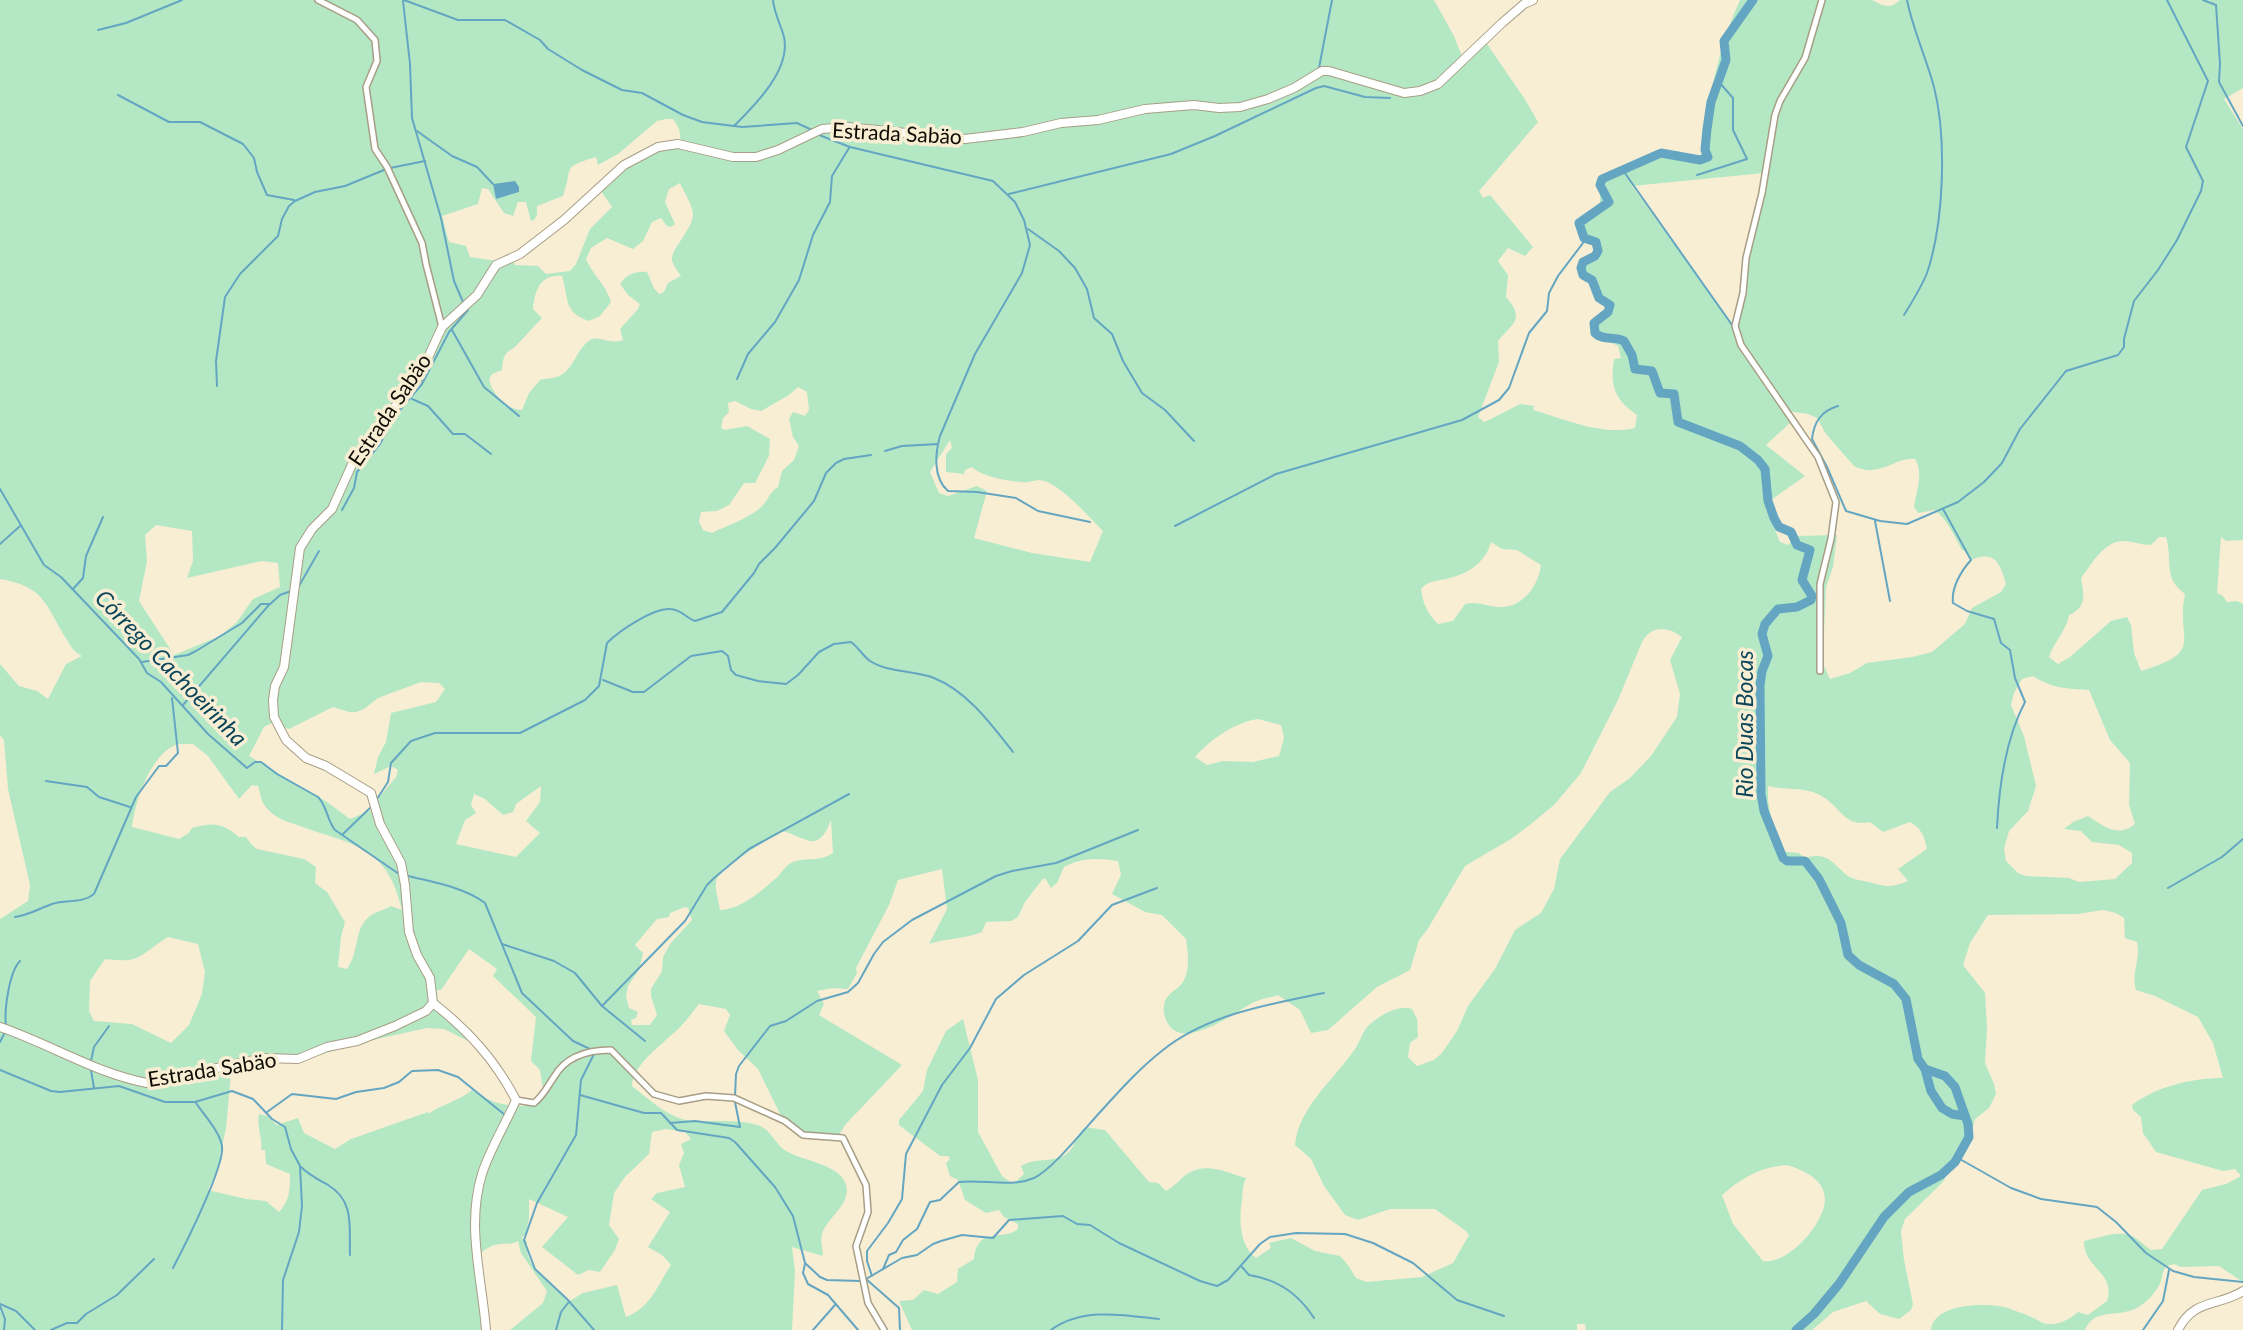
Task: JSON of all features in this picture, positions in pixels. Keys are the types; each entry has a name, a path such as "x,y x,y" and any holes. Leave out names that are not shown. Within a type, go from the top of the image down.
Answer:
{"street":[{"path":"318,0 358,20 375,40 377,61 366,87 375,149 387,167 422,243 442,327"},
{"name":"Estrada Sabäo","path":"0,1027 81,1063 147,1083 264,1058 298,1059 395,1026 426,1011 433,1003 430,978 417,955 409,932 401,863 380,824 371,793 326,766 306,758 286,740 274,718 275,685 284,667 300,548 312,529 332,509 354,460 419,375 442,327 477,295 496,265 520,254 564,220 624,165 658,147 678,144 733,157 756,157 778,150 822,129 847,127 907,131 938,137 986,137 1061,123 1098,120 1145,109 1194,105 1240,107 1294,88 1322,71 1404,93 1438,84 1524,4 1533,0"},
{"path":"1820,671 1820,584 1831,539 1836,502 1822,463 1739,341 1735,326 1775,115 1805,58 1822,0"},
{"path":"433,1003 448,1014 500,1070 516,1100"},
{"path":"516,1100 534,1102 543,1096 555,1074 572,1058 599,1050 611,1050 654,1094 679,1101 706,1096 734,1098 785,1121 803,1135 843,1138 866,1185 868,1212 856,1246 869,1303 884,1330"},
{"path":"486,1330 476,1259 475,1220 482,1174 516,1100"},
{"path":"2178,1330 2184,1318 2202,1304 2234,1297 2243,1291"}],"green space":[{"path":"0,0 1434,0 1454,36 1465,64 1485,41 1538,122 1479,191 1483,198 1490,195 1533,247 1525,256 1508,248 1498,261 1508,275 1506,297 1516,316 1515,321 1498,341 1499,362 1478,417 1484,422 1520,404 1534,406 1533,410 1583,425 1622,430 1635,428 1637,415 1623,403 1613,384 1614,359 1621,358 1618,346 1597,336 1592,330 1594,320 1607,308 1593,296 1594,284 1578,270 1582,261 1597,249 1581,237 1578,223 1596,212 1600,202 1597,182 1600,179 1607,180 1659,156 1678,151 1695,159 1703,153 1715,75 1740,0 1872,0 1886,6 1900,0 2243,0 2243,88 2224,99 2243,129 2243,540 2226,541 2221,537 2217,593 2227,602 2237,601 2243,604 2243,1282 2219,1266 2181,1267 2174,1264 2165,1268 2159,1286 2144,1304 2129,1311 2093,1319 2085,1330 1931,1330 1934,1321 1941,1314 1975,1305 2008,1308 2046,1324 2068,1319 2078,1312 2088,1315 2107,1301 2109,1291 2103,1276 2088,1258 2084,1241 2112,1234 2126,1234 2151,1250 2162,1249 2202,1190 2226,1184 2241,1176 2235,1169 2223,1171 2156,1152 2143,1133 2141,1117 2133,1110 2132,1105 2142,1098 2176,1084 2223,1078 2213,1043 2198,1017 2136,990 2137,942 2125,938 2124,918 2103,910 2077,914 1988,915 1970,943 1963,965 1985,993 1985,1063 1996,1094 1989,1108 1975,1119 1969,1142 1942,1183 1905,1219 1901,1231 1913,1304 1911,1310 1899,1319 1880,1314 1866,1301 1833,1312 1812,1330 1586,1330 1585,1324 1577,1324 1577,1330 912,1330 899,1301 913,1300 924,1290 938,1294 957,1282 958,1269 974,1259 980,1242 985,1238 1012,1233 1018,1229 1018,1224 1004,1217 999,1210 986,1213 965,1200 958,1180 950,1176 946,1163 950,1159 948,1156 940,1156 899,1125 899,1120 923,1091 927,1070 946,1031 963,1019 978,1080 978,1132 1002,1176 1013,1184 1024,1174 1021,1166 1065,1155 1072,1149 1085,1127 1105,1130 1149,1182 1158,1183 1166,1191 1183,1177 1199,1169 1214,1169 1246,1178 1241,1207 1242,1232 1246,1247 1256,1258 1271,1248 1269,1243 1291,1238 1315,1251 1340,1256 1356,1278 1366,1282 1422,1277 1453,1263 1469,1235 1435,1209 1390,1209 1358,1220 1345,1215 1324,1186 1311,1159 1295,1145 1298,1131 1310,1106 1355,1049 1366,1028 1383,1015 1401,1008 1412,1009 1417,1019 1418,1037 1410,1043 1408,1057 1417,1066 1434,1060 1442,1053 1457,1031 1468,1006 1495,969 1515,930 1541,913 1554,889 1560,859 1610,792 1630,778 1651,756 1677,717 1680,694 1670,660 1682,637 1660,629 1650,632 1642,642 1618,700 1581,773 1554,805 1526,828 1465,866 1419,940 1410,970 1377,987 1328,1030 1311,1033 1300,1010 1278,995 1258,1000 1208,1028 1184,1033 1174,1030 1167,1022 1164,1006 1167,998 1186,976 1186,939 1162,915 1145,912 1112,894 1121,875 1118,861 1097,859 1077,861 1064,867 1057,883 1051,888 1045,878 1042,880 1025,902 1018,917 1011,921 986,922 982,932 929,944 947,909 942,869 898,880 889,905 848,989 817,991 824,1004 819,1015 902,1065 845,1125 838,1137 798,1136 786,1126 758,1069 738,1050 724,1031 730,1015 726,1009 699,1004 681,1026 644,1061 632,1086 675,1117 692,1121 741,1122 762,1127 784,1149 828,1167 845,1182 846,1197 822,1234 823,1256 792,1247 795,1272 792,1330 510,1330 543,1303 547,1291 521,1253 518,1241 492,1246 474,1260 482,1330 0,1330 0,919 28,901 30,885 8,789 4,740 0,735 0,664 19,686 37,691 48,699 66,664 82,656 72,647 48,607 36,593 15,582 0,579","holes":["673,119 677,125 680,146 650,151 630,164 601,191 612,207 590,229 576,264 570,271 546,274 538,266 515,265 511,258 504,262 470,257 466,246 449,242 442,216 478,204 482,188 488,189 504,213 513,216 518,202 526,202 531,221 537,215 537,206 563,196 572,167 596,157 598,165 618,154 657,121","1764,173 1746,253 1735,327 1632,186","680,183 693,211 692,221 672,256 681,276 668,283 664,292 659,294 647,272 632,274 620,284 628,295 640,304 620,329 623,340 590,340 563,374 540,380 529,393 522,410 501,401 489,380 492,374 502,370 506,354 542,318 533,309 540,284 549,278 562,276 568,304 575,313 589,321 600,316 611,302 586,259 591,248 607,238 633,249 643,241 652,222 661,218 667,226 675,224 665,202 669,189","798,387 807,392 809,410 805,416 793,412 789,419 793,437 799,446 794,460 782,471 778,487 759,509 712,533 703,530 699,522 701,512 717,511 729,505 744,483 755,483 769,456 770,439 747,426 725,430 721,428 723,418 729,412 728,403 735,401 761,411","1787,411 1808,414 1817,418 1826,434 1854,466 1872,470 1915,459 1919,476 1914,507 1918,513 1935,510 1940,514 1971,560 1991,557 1998,564 2006,584 2001,592 1972,608 1965,624 1932,652 1867,663 1850,673 1830,679 1823,664 1826,587 1833,567 1837,535 1797,536 1788,545 1780,542 1766,508 1773,505 1771,500 1805,476 1766,445 1793,420","950,440 952,448 946,454 946,472 964,474 965,470 972,467 988,476 1004,480 1048,482 1073,501 1103,531 1090,562 1032,553 974,538 987,491 977,486 948,496 939,493 930,472","156,525 192,531 193,561 187,578 262,561 278,563 280,587 253,599 236,623 220,636 174,655 139,601 147,561 145,535","2159,537 2166,537 2171,575 2185,594 2184,643 2181,650 2161,664 2141,671 2134,653 2131,625 2127,617 2111,621 2070,657 2058,664 2049,657 2069,615 2081,604 2081,578 2104,549 2123,541 2151,545","1491,542 1502,549 1517,550 1541,565 1536,581 1521,600 1506,607 1465,604 1453,621 1438,624 1426,608 1421,589 1429,583 1454,577 1480,562","2033,676 2053,685 2089,690 2110,740 2130,763 2129,805 2135,824 2117,831 2088,816 2064,829 2081,831 2092,842 2119,845 2132,853 2132,863 2115,879 2079,882 2069,878 2026,876 2018,873 2006,861 2004,849 2009,831 2028,811 2036,786 2024,736 2011,705 2022,679","421,682 439,683 445,689 436,702 391,713 386,742 378,757 374,774 391,766 398,770 396,777 376,801 377,808 350,819 327,802 249,756 264,727 272,723 289,729 333,707 349,712 364,709 378,698","1258,719 1281,725 1284,738 1279,756 1253,762 1223,761 1207,765 1195,757 1224,733","178,744 193,744 208,756 239,799 252,785 258,786 264,804 275,816 350,843 376,859 387,872 402,910 391,906 370,916 361,927 354,955 347,969 338,967 345,922 327,892 315,883 316,867 304,859 257,849 246,837 239,837 217,825 192,828 179,839 132,827 141,791 152,767 168,749","541,786 540,802 526,821 540,833 516,857 456,844 465,820 476,813 471,805 474,794 485,799 503,815 513,812 516,804","1768,786 1818,794 1848,819 1861,823 1870,822 1883,832 1910,822 1922,833 1927,849 1898,869 1908,881 1890,886 1854,879 1824,857 1805,858 1799,853 1777,851","831,820 833,853 822,858 791,863 750,899 735,907 720,910 716,882 734,862 781,831 810,841 821,838","685,907 688,908 692,920 670,944 663,957 662,971 651,989 657,1015 650,1025 632,1025 631,1020 636,1018 638,1012 629,1008 626,997 628,986 639,970 643,953 635,945 657,919 669,917 670,913","168,937 198,944 205,972 202,994 189,1025 171,1043 132,1024 94,1021 89,1011 90,981 105,959 126,960 140,957","469,949 497,969 493,976 536,1017 531,1061 540,1070 543,1089 538,1105 504,1104 472,1090 428,1114 351,1139 335,1149 304,1133 298,1118 277,1125 267,1116 259,1114 261,1150 265,1150 266,1164 290,1174 289,1194 283,1208 279,1212 266,1201 208,1190 222,1159 220,1154 226,1129 231,1072 257,1067 258,1063 298,1061 427,1028 444,1029 468,1041 438,1000 437,990 441,990","666,1129 685,1132 691,1139 681,1144 684,1153 679,1165 685,1187 657,1193 651,1199 670,1212 648,1247 662,1255 671,1265 648,1302 626,1317 617,1285 583,1293 568,1302 534,1267 527,1251 527,1241 521,1238 526,1234 529,1199 568,1217 542,1247 578,1275 589,1270 600,1272 619,1239 609,1225 614,1193 625,1177 649,1154 652,1132","1787,1165 1812,1176 1824,1193 1823,1210 1812,1231 1793,1250 1773,1261 1763,1261 1733,1224 1722,1195 1752,1174"]}],"water":[{"path":"515,181 519,192 496,199 493,184"}],"waterway":[{"path":"98,30 126,23 182,0"},
{"path":"404,0 458,20 505,20 540,40 548,49 582,70 622,90 642,93 702,122 742,127 797,123 812,130"},
{"path":"734,126 770,86 782,62 784,37 773,0"},
{"path":"1319,68 1332,0"},
{"name":"Rio Duas Bocas","path":"1753,0 1724,41 1726,60 1711,102 1707,129 1705,150 1708,157 1700,160 1661,153 1602,179 1600,185 1609,202 1579,223 1584,238 1596,242 1598,251 1595,256 1583,262 1581,268 1583,275 1592,280 1599,298 1610,305 1608,312 1594,323 1595,333 1624,341 1632,355 1635,369 1652,371 1660,393 1674,394 1678,422 1740,446 1758,460 1765,469 1768,501 1779,527 1791,532 1797,545 1810,550 1802,580 1812,596 1811,600 1797,607 1778,609 1765,624 1762,634 1768,656 1760,685 1761,794 1764,811 1783,858 1787,861 1805,861 1819,879 1841,923 1848,955 1859,965 1894,984 1906,999 1918,1059 1925,1069 1931,1091 1942,1108 1952,1114 1965,1116"},
{"path":"1904,315 1925,279 1933,253 1942,180 1941,131 1934,87 1907,0"},
{"path":"1838,406 1819,418 1812,439 1846,511 1880,521 1907,524 1958,502 1984,482 2002,463 2020,429 2066,371 2118,355 2124,347 2134,301 2177,240 2201,191 2203,181 2186,147 2208,81 2167,0"},
{"path":"2203,0 2216,5 2219,82 2243,126"},
{"path":"403,1 410,64 412,118 441,218 454,281 463,302"},
{"path":"1697,175 1747,159 1733,130 1733,98 1719,82"},
{"path":"1009,194 1171,154 1316,88 1324,86 1365,97 1390,98"},
{"path":"118,95 169,122 200,122 243,144 254,158 267,195 294,200"},
{"path":"417,131 452,156 477,167 493,184"},
{"path":"819,135 850,147 993,181 1015,202 1024,220 1030,245 1022,273 975,354 940,436 936,458 938,473 948,491 1016,498 1038,511 1090,522"},
{"path":"737,379 748,354 775,322 799,280 813,235 830,202 832,176 849,148"},
{"path":"390,168 425,161"},
{"path":"1622,169 1732,325"},
{"path":"217,386 216,361 225,297 240,274 278,236 289,206 315,192 345,186 384,170"},
{"path":"1028,229 1059,251 1075,268 1087,289 1094,318 1112,334 1123,361 1142,393 1165,410 1194,441"},
{"path":"1175,526 1276,474 1462,420 1499,400 1509,388 1529,333 1547,311 1549,293 1558,276 1586,239"},
{"path":"342,510 354,488 357,472 380,444 394,417 422,384 449,332 468,310"},
{"path":"452,330 484,387 519,416"},
{"path":"412,399 428,406 453,434 465,434 491,454"},
{"path":"885,451 902,446 938,444"},
{"path":"377,799 388,782 391,763 411,741 435,733 520,733 585,700 599,686 607,643 637,621 655,612 670,609 677,610 695,621 722,612 759,564 814,501 826,473 844,459 871,455"},
{"name":"Córrego Cachoeirinha","path":"0,489 44,565 61,577 139,659 147,673 161,682 208,734 247,768 255,762 261,762 318,797 335,830 399,874"},
{"path":"1943,509 1971,560 1957,580 1953,603 1967,611 1994,619 2001,643 2010,650 2015,678 2025,702 2012,732 2004,763 1997,828"},
{"path":"73,589 83,578 86,556 103,517"},
{"path":"1875,521 1890,601"},
{"path":"0,544 20,526"},
{"path":"299,586 319,551"},
{"path":"183,705 268,606 280,595 291,591"},
{"path":"142,662 188,655 242,623 261,604 269,604"},
{"path":"603,680 633,692 644,692 691,656 722,651 728,656 731,670 736,675 786,684 819,652 834,644 851,642 867,659 877,665 934,678 957,691 978,709 1013,752"},
{"path":"15,917 94,894 136,797 159,766 166,766 178,753 172,698"},
{"path":"46,781 87,787 99,797 130,807"},
{"path":"602,1006 685,921 714,878 749,849 849,794"},
{"path":"343,834 371,807"},
{"path":"735,1096 739,1066 770,1026 786,1021 817,1001 848,992 858,983 883,942 912,920 996,876 1056,863 1138,830"},
{"path":"2168,888 2222,857 2243,839"},
{"name":"Córrego Cachoeirinha","path":"408,876 458,889 485,903 522,993 573,1041 590,1049 594,1054 581,1080 576,1135 537,1203 524,1240 535,1269 567,1299 594,1330"},
{"path":"872,1276 867,1251 902,1199 906,1154 942,1085 970,1048 996,999 1024,975 1078,941 1112,905 1157,888"},
{"path":"502,944 554,961 575,973 602,1006 645,1041"},
{"path":"6,1026 8,992 20,961"},
{"path":"883,1269 889,1255 896,1252 903,1240 917,1229 930,1202 940,1200 959,1182 1016,1182 1034,1178 1042,1173 1139,1071 1181,1038 1200,1027 1240,1012 1324,993"},
{"path":"91,1061 94,1047 109,1026"},
{"path":"0,1042 5,1032"},
{"name":"Rio Duas Bocas","path":"1796,1330 1814,1314 1839,1284 1884,1217 1909,1192 1941,1175 1955,1162 1969,1137 1968,1124 1955,1087 1945,1076 1925,1069"},
{"path":"0,1070 51,1091 119,1086 165,1102 195,1102 232,1091 253,1099 272,1119 285,1127 291,1149 300,1166 302,1206 299,1232 283,1280 282,1330"},
{"path":"91,1070 94,1088"},
{"path":"267,1112 292,1094 336,1099 356,1092 384,1088 399,1082 412,1071 438,1070 458,1077 505,1115"},
{"name":"Córrego Cachoeirinha","path":"580,1095 644,1113 661,1113 677,1130 729,1138 775,1187 793,1216 805,1263 827,1280 860,1281"},
{"path":"670,1123 695,1121 740,1127 735,1102"},
{"path":"173,1268 203,1207 221,1156 222,1146 218,1135 196,1103"},
{"path":"1958,1158 2011,1188 2041,1199 2097,1207 2146,1253 2173,1271 2194,1277 2243,1282"},
{"path":"301,1167 337,1191 343,1199 349,1216 350,1255"},
{"path":"866,1279 902,1258 917,1255 941,1241 962,1235 993,1238 1009,1220 1063,1216 1077,1224 1090,1225 1119,1243 1200,1281 1217,1286 1228,1280 1260,1244 1270,1237 1296,1233 1345,1234 1373,1243 1413,1263 1457,1300 1504,1316"},
{"path":"51,1330 67,1323 77,1323 86,1314 117,1295 154,1259"},
{"path":"805,1264 803,1273 808,1284 828,1295 858,1330"},
{"path":"1242,1267 1249,1275 1269,1280 1294,1294 1314,1318"},
{"path":"2143,1330 2163,1301 2169,1270"},
{"name":"Córrego Cachoeirinha","path":"866,1279 899,1308 900,1330"},
{"path":"556,1330 561,1312 568,1303"},
{"path":"0,1304 16,1311 35,1330"},
{"path":"813,1330 835,1305"},
{"path":"0,1306 5,1319 4,1330"},
{"path":"1051,1330 1063,1323 1090,1315 1159,1319"}]}
